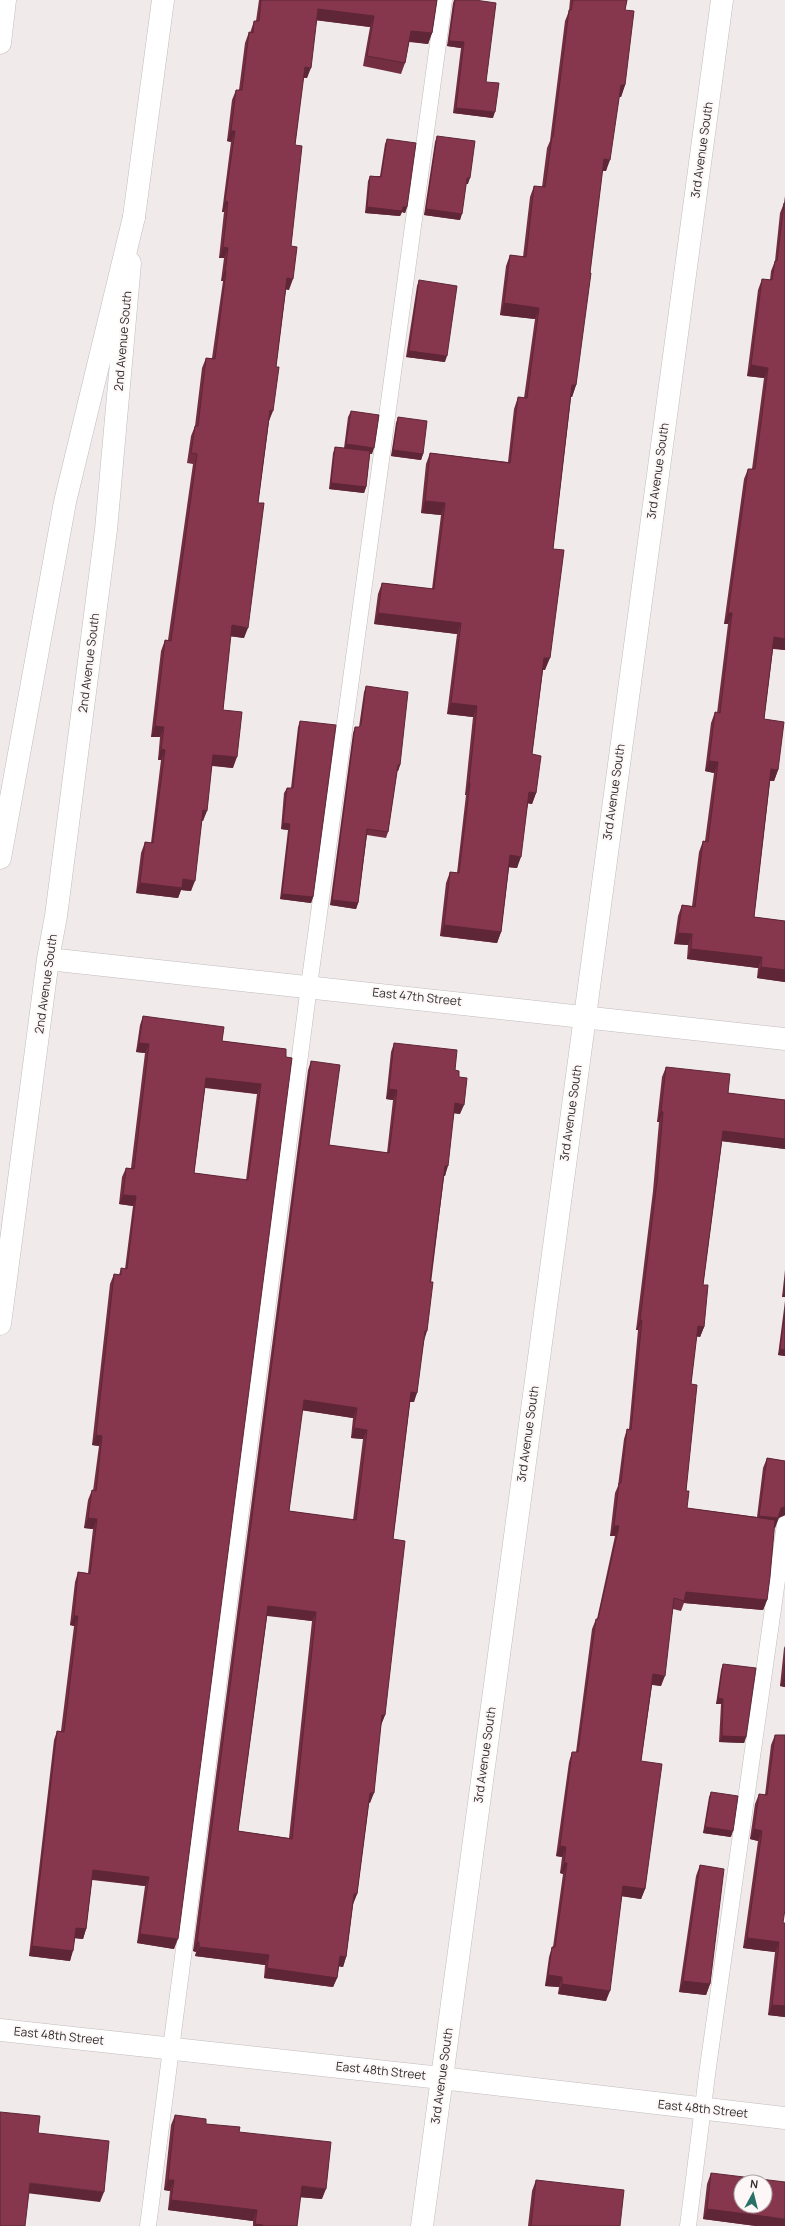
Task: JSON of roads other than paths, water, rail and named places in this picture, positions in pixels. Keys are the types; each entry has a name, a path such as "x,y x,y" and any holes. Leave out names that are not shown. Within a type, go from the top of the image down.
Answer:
{"main road":[{"path":"0,43 6,0"},
{"name":"2nd Avenue South","path":"0,1324 48,959 56,916 106,530 134,217 163,0"},
{"name":"3rd Avenue South","path":"422,2226 722,0"},
{"path":"0,858 65,502 134,217"},
{"name":"East 47th Street","path":"48,959 785,1038"},
{"name":"East 48th Street","path":"0,2030 441,2078 785,2118"}],"lane":[{"path":"148,2226 309,986 444,0"},
{"path":"688,2226 702,2109 785,1524"}]}
